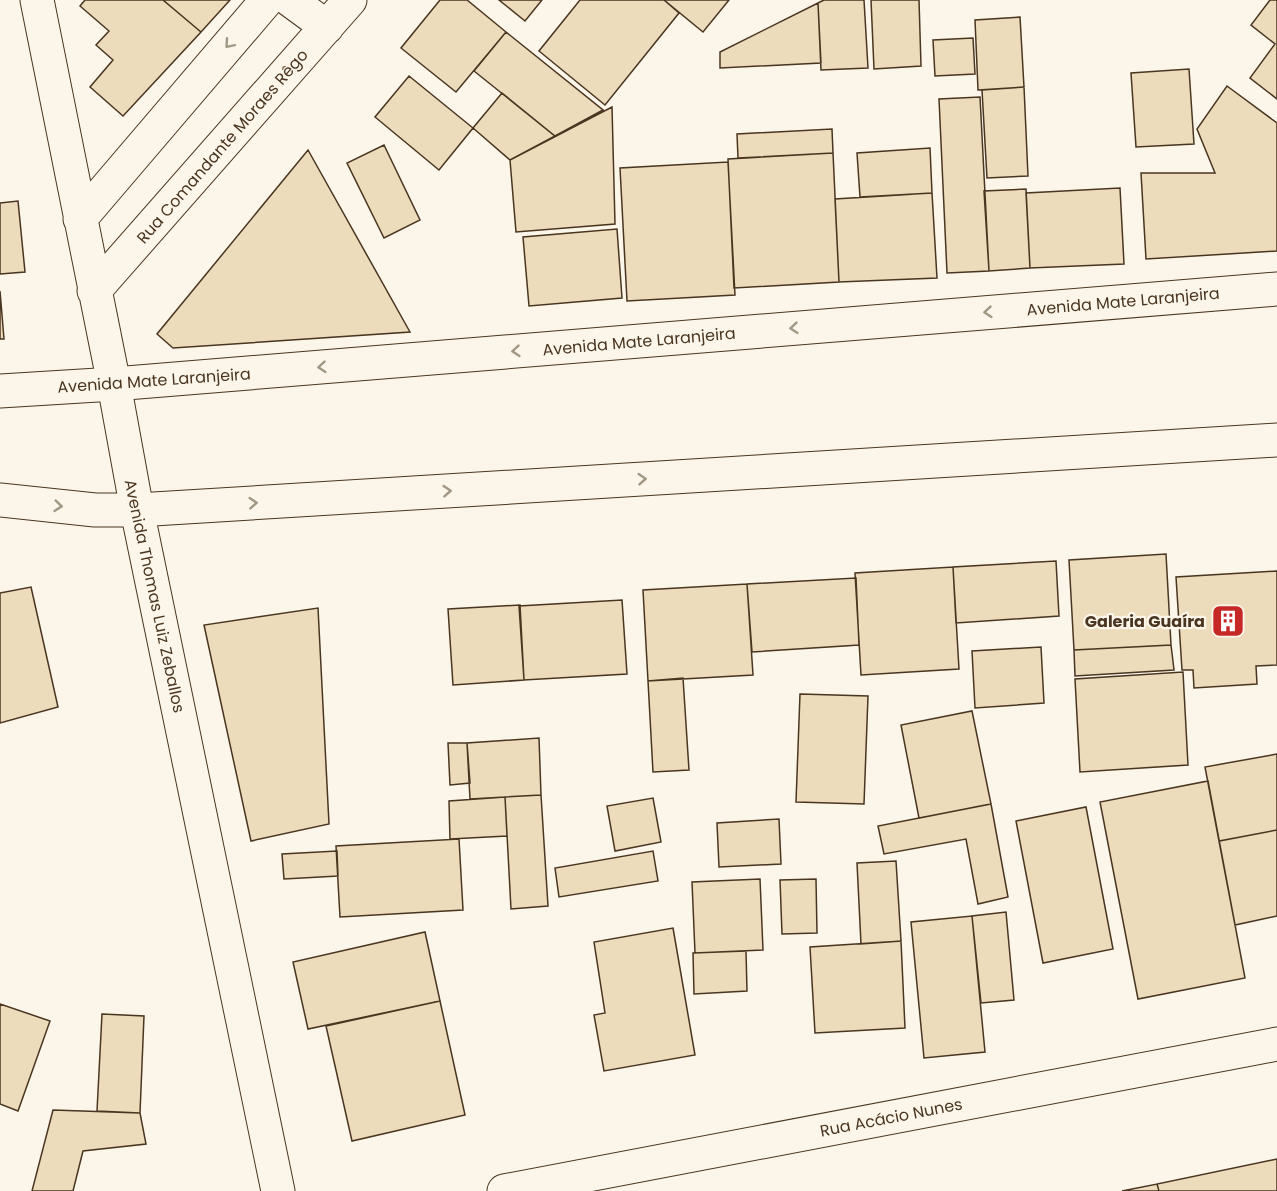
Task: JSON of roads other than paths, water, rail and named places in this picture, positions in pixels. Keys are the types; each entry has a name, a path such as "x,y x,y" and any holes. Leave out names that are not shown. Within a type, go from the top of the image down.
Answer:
{"street":[{"name":"Avenida Thomas Luiz Zeballos","path":"37,0 137,510 278,1191"},
{"path":"80,219 267,0"},
{"path":"290,0 327,27"},
{"name":"Rua Comandante Moraes Rêgo","path":"94,291 350,0"},
{"name":"Avenida Mate Laranjeira","path":"0,391 114,384 1277,289"},
{"path":"0,500 95,510 137,510 1277,440"},
{"name":"Rua Acácio Nunes","path":"504,1191 1277,1044"}],"place":[{"name":"Galeria Guaíra","path":"1228,621"}]}
